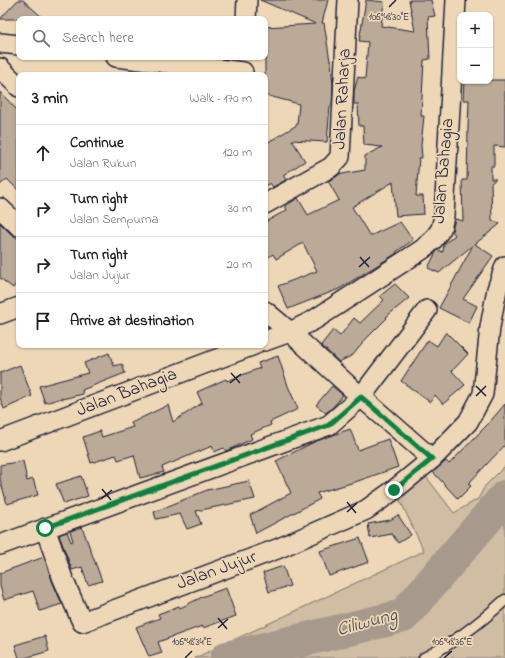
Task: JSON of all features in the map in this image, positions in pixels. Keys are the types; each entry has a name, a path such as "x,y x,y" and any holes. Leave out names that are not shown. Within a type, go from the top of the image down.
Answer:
{"street":[{"path":"246,16 247,0"},
{"name":"Jalan Raharja","path":"268,202 331,167 340,157 348,0"},
{"name":"Jalan Bahagia","path":"268,340 290,332 314,320 423,249 434,240 441,229 444,216 456,0"},
{"path":"0,43 16,45"},
{"path":"151,60 243,68"},
{"path":"0,68 16,84"},
{"path":"0,208 16,223"},
{"path":"268,314 432,459 468,422 483,394 490,327 497,289 505,266"},
{"path":"0,314 16,308"},
{"path":"0,545 329,425 361,397 427,310"},
{"name":"Jalan Bahagia","path":"0,441 246,348"},
{"name":"Jalan Jujur","path":"45,528 63,579 82,622 277,549 366,510 394,490 432,459"}],"lane":[{"path":"424,658 440,650 488,616 505,600"}],"shaded area":[{"path":"505,466 505,658 195,658 424,551 398,496 424,474 454,513 478,499 485,486"}],"building":[{"path":"18,0 23,0 41,16 16,16 16,19 0,19"},
{"path":"260,0 328,0 322,23 324,23 331,61 333,86 327,142 292,140 305,161 283,175 286,180 273,187 270,183 268,184 268,142 297,125 299,104 268,96 268,72 265,72 265,60 268,60 268,27 316,24"},
{"path":"366,0 384,2 381,26 415,31 409,0 431,0 435,16 428,17 430,59 424,60 421,116 424,116 421,145 422,158 419,158 416,196 423,196 424,214 396,216 393,182 352,207 370,236 400,222 413,240 396,252 397,253 339,289 288,309 278,286 317,271 303,243 276,259 273,254 268,258 268,220 287,210 285,206 298,198 308,215 339,200 328,181 341,173 365,170 365,156 382,147 364,145 363,126 359,126 358,104 354,104 354,91 358,77 365,79 368,42 359,41"},
{"path":"493,80 505,80 505,147 494,146 494,166 491,166 491,179 496,179 491,183 492,220 500,224 475,244 493,256 463,299 477,306 469,323 439,308 473,245 439,273 428,268 436,252 438,250 443,252 444,244 455,235 452,231 455,219 463,221 462,180 467,180 469,100 463,100 464,84 493,84"},
{"path":"0,92 16,109 16,188 7,179 0,185"},
{"path":"0,223 16,237 16,284 13,288 0,278"},
{"path":"395,284 409,298 386,317 387,318 366,339 353,355 339,362 321,345 333,330 340,336 354,318 360,323 384,300 380,296"},
{"path":"446,332 468,354 452,371 465,385 443,404 435,395 430,402 401,381 428,340 437,346"},
{"path":"109,353 114,366 122,364 125,373 82,390 83,394 45,403 39,386 88,373 84,363"},
{"path":"278,356 288,386 298,409 270,422 271,425 250,434 252,439 226,451 224,448 214,452 212,446 162,467 164,472 140,478 134,455 118,460 116,455 91,463 83,437 100,431 102,437 133,427 131,423 168,405 173,422 202,403 197,392 226,379 227,381 260,368 258,363"},
{"path":"20,365 32,396 4,409 0,398 0,373"},
{"path":"332,386 343,395 326,413 316,405"},
{"path":"505,404 505,445 468,484 471,486 458,499 433,472 446,461 449,464"},
{"path":"350,429 358,450 388,439 398,467 317,493 320,499 256,533 250,515 291,493 276,461 314,442"},
{"path":"23,461 27,481 33,479 38,495 7,504 0,479 0,465"},
{"path":"81,476 88,496 64,504 56,484"},
{"path":"249,481 255,499 196,511 201,524 187,529 180,514 156,519 154,512 207,490"},
{"path":"398,515 411,535 398,543 392,534 370,538 368,524 390,520"},
{"path":"82,527 102,581 88,585 82,567 72,570 59,535 67,532 71,542 73,541 70,531"},
{"path":"360,538 369,562 329,576 320,551"},
{"path":"44,557 62,604 40,611 33,591 4,600 0,586 0,573"},
{"path":"283,566 290,586 269,592 263,573"},
{"path":"226,588 236,616 203,628 202,626 158,642 162,653 149,657 136,627 160,618 158,614 179,606 180,608 204,596"},
{"path":"45,636 49,651 25,658 19,658 15,645"}],"waterway":[{"name":"Ciliwung","path":"227,658 403,616 505,497"}],"route":[{"path":"45,528 329,425 361,397 432,459 394,490"}]}
